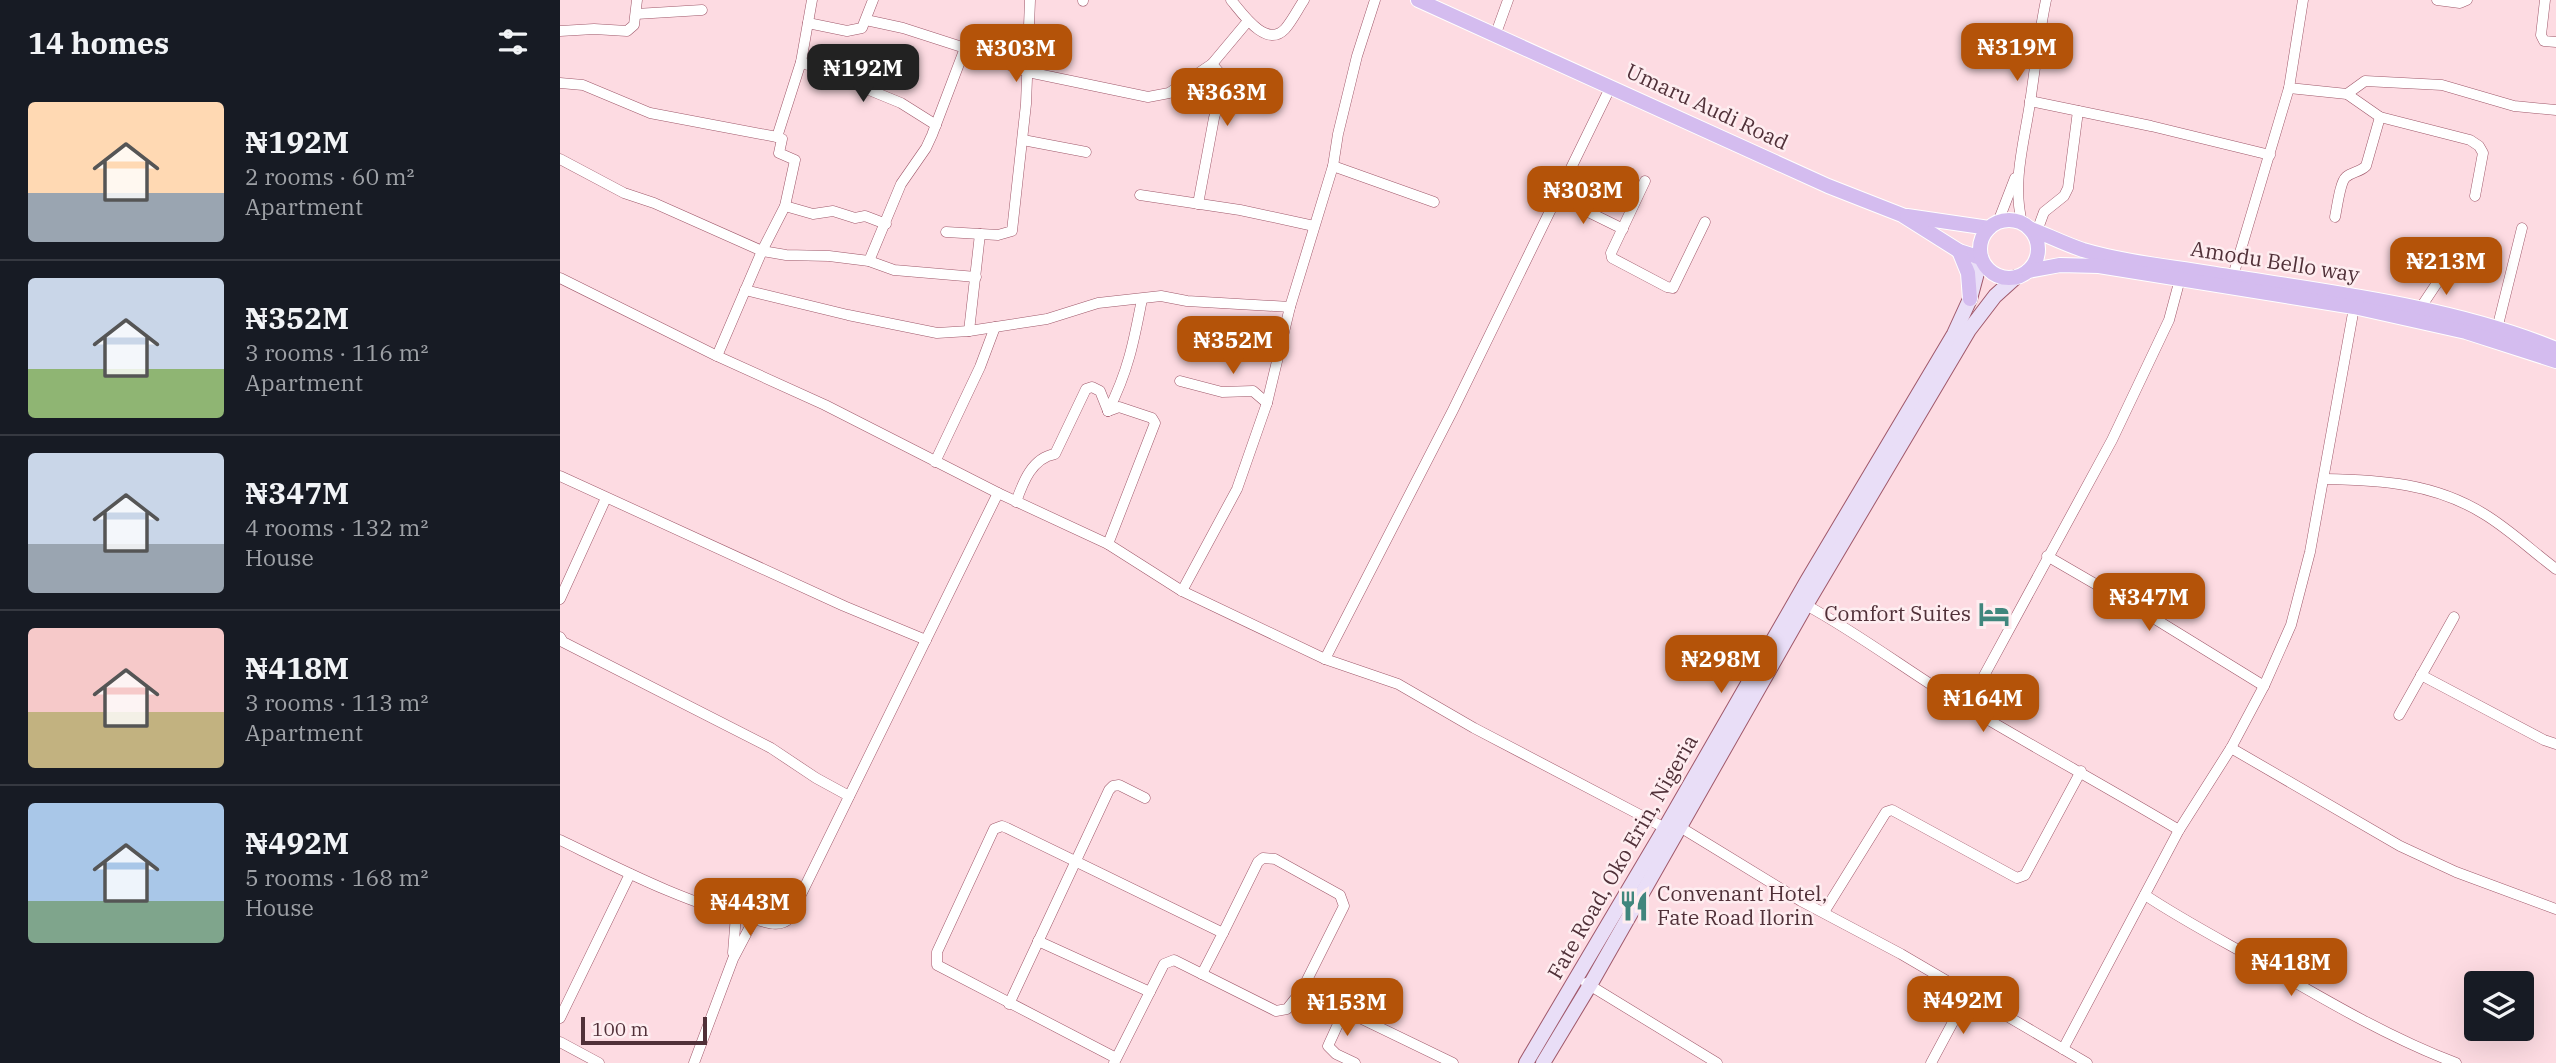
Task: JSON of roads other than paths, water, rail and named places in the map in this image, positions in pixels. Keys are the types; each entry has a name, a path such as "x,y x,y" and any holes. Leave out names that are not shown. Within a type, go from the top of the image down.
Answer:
{"main road":[{"name":"Umaru Audi Road","path":"1418,0 1780,164 1902,215"},
{"path":"1902,215 1994,225"},
{"path":"1902,215 1959,251 1982,258"},
{"path":"2006,220 2029,227 2037,242 2037,258 2022,274 1998,276 1991,271 1982,258 1982,238 1994,225 2006,220"},
{"name":"Amodu Bello way","path":"2029,227 2066,244 2103,255 2233,276 2355,302 2466,332 2556,361"},
{"path":"1959,251 1968,273 1970,299"},
{"name":"Amodu Bello way","path":"2022,274 2060,265 2077,265 2420,310 2497,329 2556,349"}],"street":[{"path":"560,31 627,31 634,25 637,0"},
{"path":"778,137 801,62 812,0"},
{"path":"807,23 848,31 862,28 873,0"},
{"path":"946,232 1004,234 1012,231 1023,140 1030,0"},
{"path":"1231,0 1248,21 1262,32 1275,35 1283,31 1304,0"},
{"path":"1182,591 1237,489 1267,403 1290,307 1333,166 1357,56 1375,0"},
{"path":"1495,36 1508,0"},
{"path":"2046,0 2018,171 2019,210 2029,227 2064,196 2068,188 2078,111"},
{"path":"2233,276 2289,88 2303,0"},
{"path":"2437,0 2460,3 2468,0"},
{"path":"2545,0 2541,35 2544,41 2556,42"},
{"path":"636,14 702,10"},
{"path":"866,20 965,48 1028,72 1148,97 1169,93 1212,64 1248,21"},
{"path":"869,261 901,184 926,148 965,48"},
{"path":"801,62 901,103 936,125"},
{"path":"1198,204 1214,118 1223,86 1223,77 1212,64"},
{"path":"2347,94 2365,81 2442,85 2514,106 2556,110"},
{"path":"560,83 583,85 650,113 778,137 782,139 779,153 795,160 785,206 762,251 717,356"},
{"path":"1325,659 1453,410 1611,86"},
{"path":"2289,88 2347,94 2380,117 2470,140 2479,146 2483,153 2475,196"},
{"path":"2030,101 2151,126 2270,155"},
{"path":"2335,217 2343,181 2346,176 2366,166 2380,117"},
{"path":"1023,140 1086,152"},
{"path":"560,159 624,193 654,203 762,251 869,261 894,270 976,277"},
{"path":"1333,166 1434,202"},
{"path":"1994,225 2018,171"},
{"path":"1645,181 1611,253 1612,258 1672,288 1705,222"},
{"path":"1140,195 1240,210 1314,226"},
{"path":"1556,196 1623,229"},
{"path":"785,206 813,214 833,211 855,218 865,216 886,223"},
{"path":"2497,329 2522,229"},
{"path":"969,331 980,234"},
{"path":"1950,353 1982,258"},
{"path":"2420,310 2447,268"},
{"path":"1950,353 1981,312 2022,274"},
{"path":"560,278 717,356 825,405 1016,502 1108,544 1182,591 1325,659 1398,684 1474,728 1672,828 2087,1063"},
{"path":"1967,707 2112,440 2169,320 2180,279"},
{"path":"745,290 848,316 937,333 1047,319 1098,303 1161,296 1187,301 1290,307"},
{"path":"1108,411 1124,380 1142,299"},
{"path":"2063,1049 2179,831 2231,748 2264,686 2291,625 2310,552 2355,302"},
{"path":"935,462 980,367 995,327"},
{"name":"Fate Road, Oko Erin, Nigeria","path":"1672,828 1806,605 1950,353"},
{"name":"Fate Road, Oko Erin, Nigeria","path":"1543,1063 1584,982 1807,581 1950,353"},
{"path":"1180,381 1222,392 1253,391 1267,403"},
{"path":"1016,502 1023,482 1033,467 1041,459 1055,454 1086,389 1092,387 1100,391 1108,411"},
{"path":"1108,411 1119,407 1153,418 1154,423 1108,544"},
{"path":"560,476 844,606 926,640"},
{"path":"2324,479 2386,481 2422,487 2458,499 2486,515 2556,569"},
{"path":"560,840 630,874 736,915 777,924 784,923 789,919 998,493"},
{"path":"560,599 606,498"},
{"path":"2047,556 2264,686"},
{"path":"1806,605 1852,631 1967,707 2081,771 2179,831"},
{"path":"2399,715 2454,617"},
{"path":"561,640 771,748 849,796"},
{"path":"2421,675 2556,744"},
{"path":"2231,748 2400,846 2456,872 2556,909"},
{"path":"1824,912 1886,812 1892,810 2017,878 2025,875 2081,771"},
{"path":"1009,1004 1113,786 1119,785 1145,798"},
{"path":"1202,974 1223,933 1258,863 1264,858 1275,859 1340,895 1344,906 1302,990 1287,1009 1276,1011 1202,974 1183,963 1168,961 1164,964 1115,1061 942,969 937,965 937,952 998,826 1223,933"},
{"path":"560,1018 630,874"},
{"path":"2145,895 2183,920 2292,981 2403,1040 2456,1063"},
{"path":"733,959 736,915"},
{"path":"694,1063 733,959 754,919"},
{"path":"1038,941 1150,992"},
{"path":"1584,982 1717,1063"},
{"name":"Fate Road, Oko Erin, Nigeria","path":"1526,1063 1584,982"},
{"path":"1302,990 1453,1063"},
{"path":"1931,1063 1968,994"},
{"path":"1344,1011 1328,1046 1336,1054 1355,1063"},
{"path":"560,1042 599,1063"}],"place":[{"name":"Comfort Suites","path":"1994,614"},
{"name":"Convenant Hotel, Fate Road Ilorin","path":"1634,906"}]}
